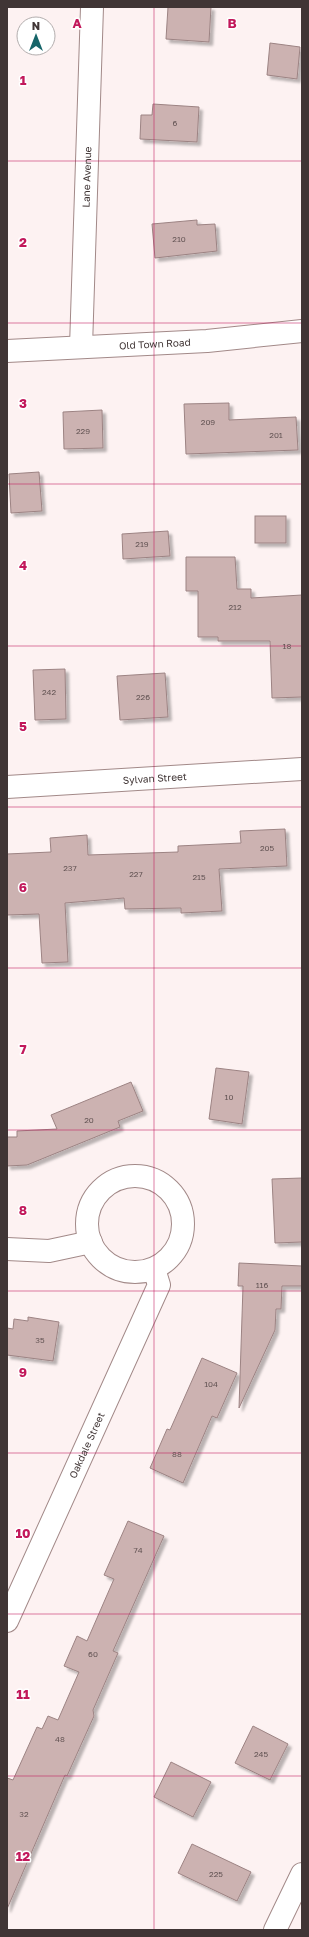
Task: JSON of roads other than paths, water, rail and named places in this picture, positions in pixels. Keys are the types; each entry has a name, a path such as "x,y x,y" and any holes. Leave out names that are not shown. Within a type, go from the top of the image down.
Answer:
{"street":[{"name":"Lane Avenue","path":"81,347 92,7"},
{"name":"Old Town Road","path":"7,351 207,341 302,331"},
{"name":"Sylvan Street","path":"7,787 302,769"},
{"path":"135,1176 151,1178 165,1185 175,1196 181,1209 184,1223 182,1237 176,1250 166,1261 154,1269 139,1272 124,1271 110,1265 99,1255 91,1242 87,1226 88,1212 95,1198 105,1186 119,1178 135,1176"},
{"path":"7,1249 49,1251 91,1242"},
{"name":"Oakdale Street","path":"7,1621 160,1285 154,1269"},
{"path":"275,1930 302,1874"}]}
